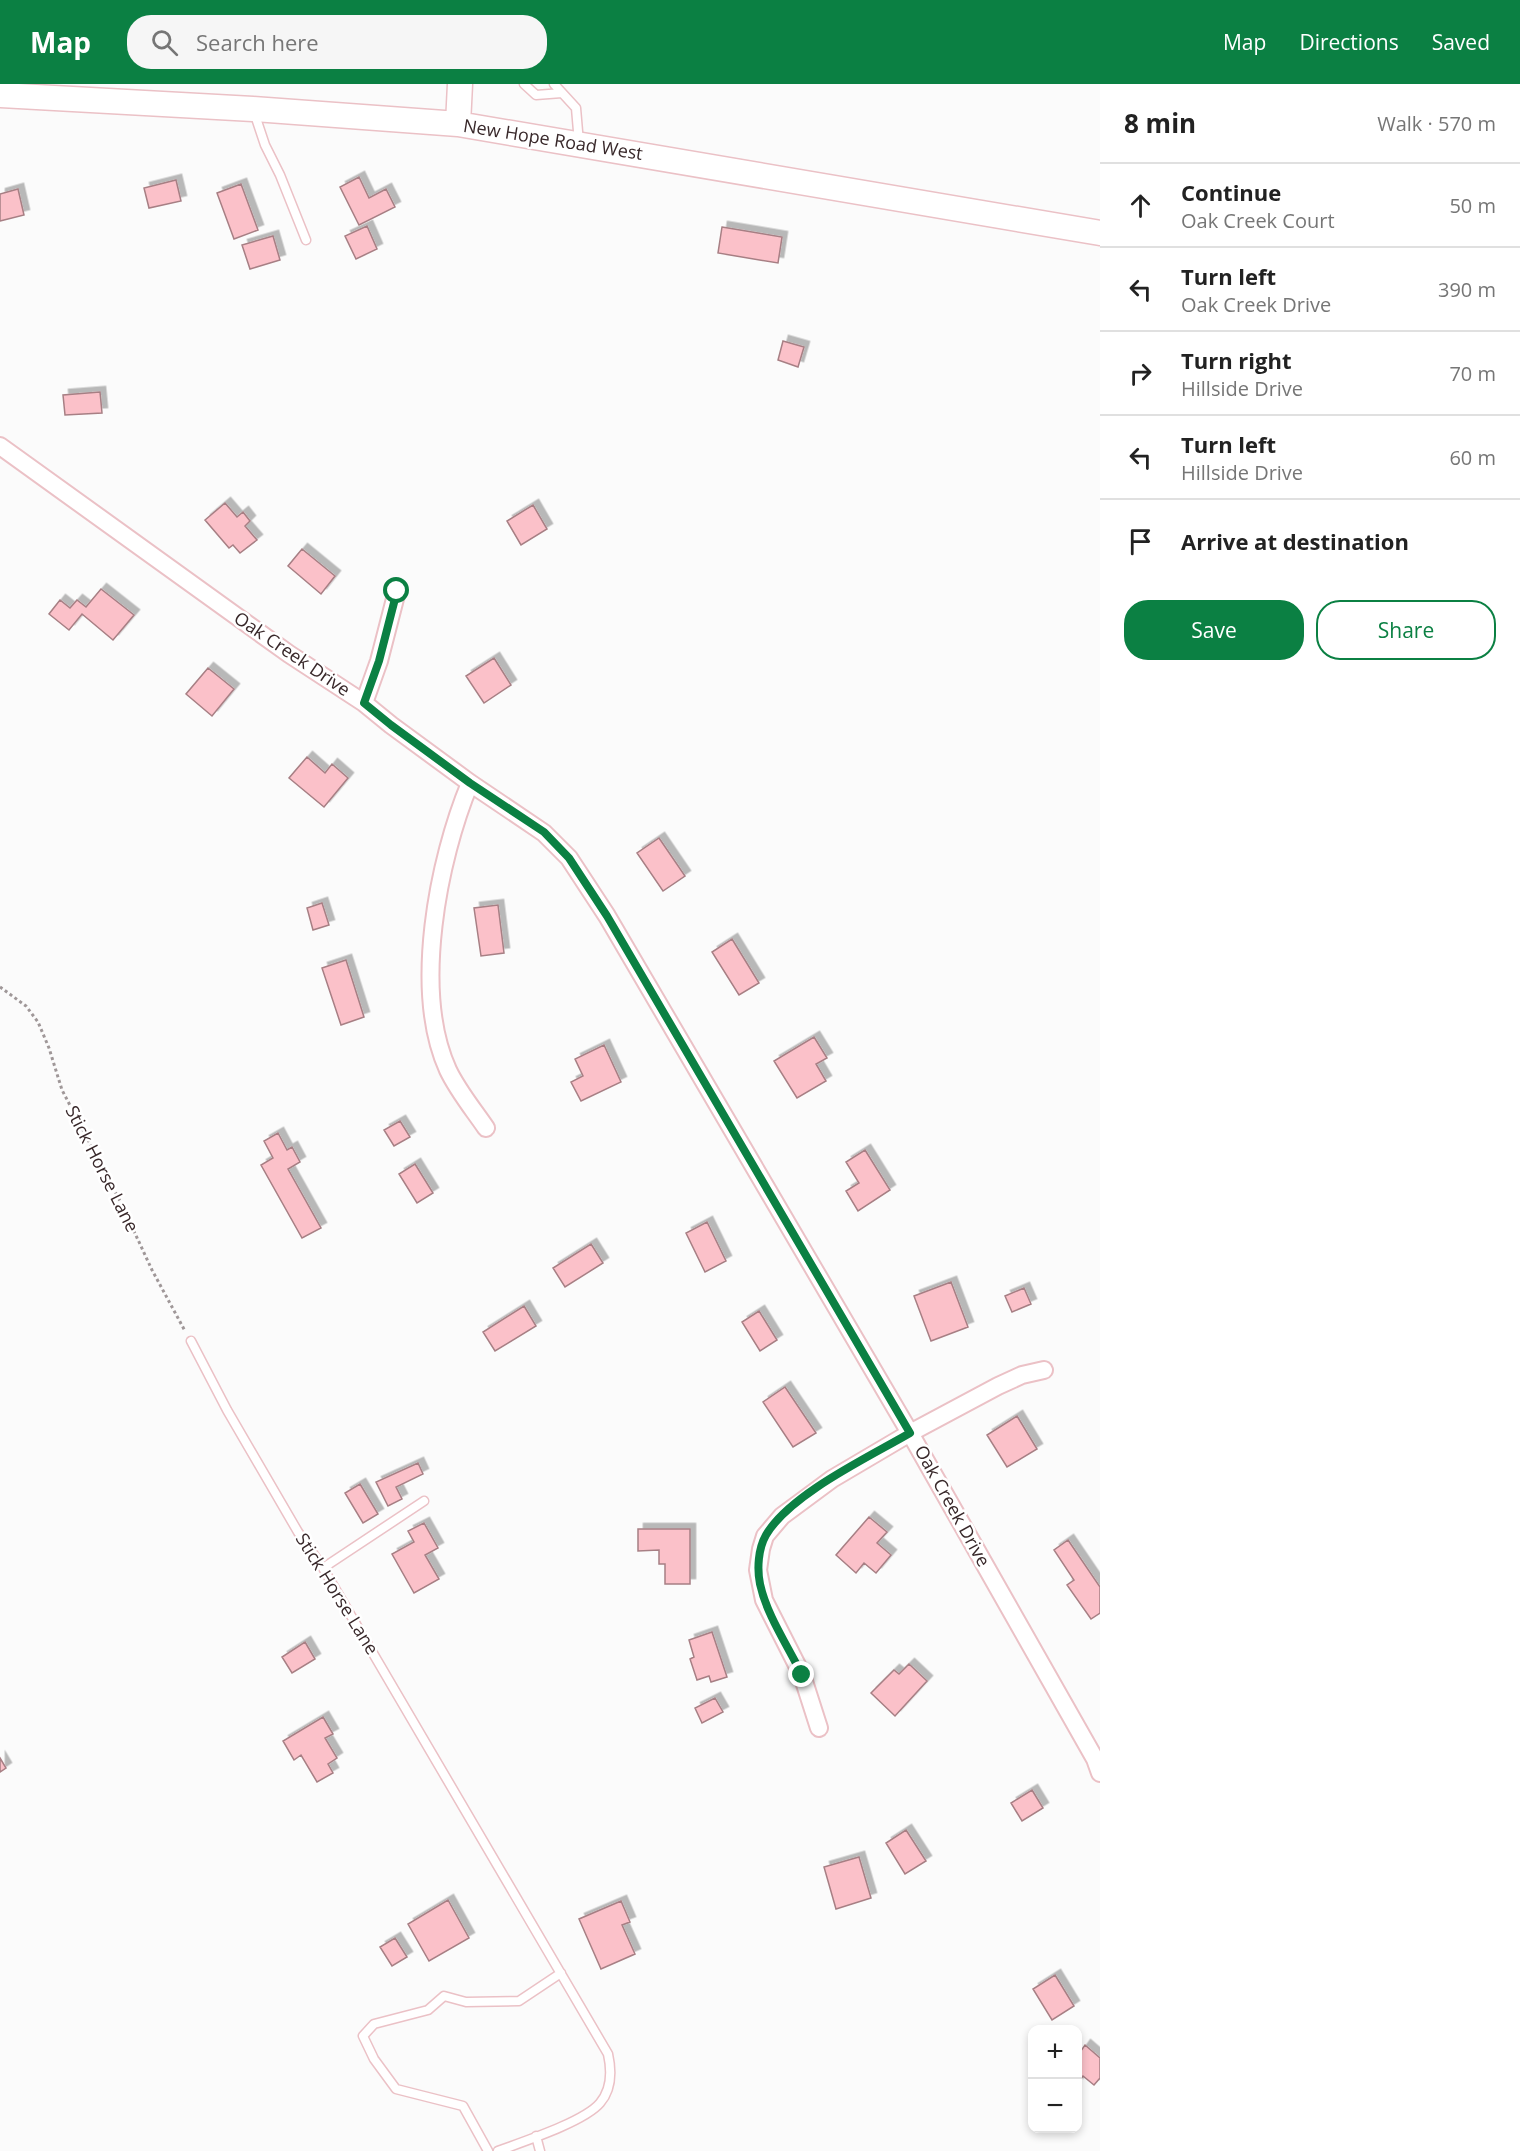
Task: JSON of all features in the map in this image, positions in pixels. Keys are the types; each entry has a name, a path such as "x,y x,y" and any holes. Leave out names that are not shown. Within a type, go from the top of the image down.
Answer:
{"street":[{"path":"458,124 460,84"},
{"name":"New Hope Road West","path":"0,94 458,124 1100,233"},
{"name":"Oak Creek Drive","path":"0,446 289,654 364,703 470,783 544,832 569,858 587,883 910,1433 1095,1760 1100,1773"},
{"path":"364,703 379,661 397,591"},
{"path":"470,783 453,828 443,866 432,945 432,996 438,1041 448,1070 460,1092 486,1128"},
{"path":"819,1728 802,1675 764,1600 758,1570 765,1536 782,1516 802,1500 910,1433 998,1386 1022,1375 1044,1370"}],"lane":[{"path":"524,84 536,95 562,93"},
{"path":"554,84 576,108 579,143"},
{"path":"254,109 265,145 280,175 306,240"},
{"name":"Stick Horse Lane","path":"191,1341 298,1532 323,1568 608,2054 611,2075 608,2090 600,2104 562,2126 498,2151"},
{"path":"323,1568 424,1501"},
{"path":"488,2151 463,2106 396,2089 374,2059 363,2036 374,2024 428,2010 444,1996 466,2002 519,2001 561,1973"},
{"path":"536,2136 540,2151"}],"path":[{"name":"Stick Horse Lane","path":"0,987 26,1006 38,1022 62,1090 120,1201 152,1270 191,1341"}],"building":[{"path":"359,177 369,198 386,189 395,207 359,225 340,187"},
{"path":"176,180 181,201 149,208 144,188"},
{"path":"241,184 258,230 234,239 217,193"},
{"path":"18,189 24,215 0,221 0,194"},
{"path":"367,226 377,249 356,259 345,236"},
{"path":"722,227 782,237 778,263 718,253"},
{"path":"273,236 280,260 250,269 242,245"},
{"path":"783,341 804,347 798,367 778,360"},
{"path":"100,392 102,413 65,415 63,395"},
{"path":"225,503 237,517 243,512 250,521 245,526 257,540 240,553 233,545 229,548 205,520"},
{"path":"533,505 547,529 521,545 507,521"},
{"path":"302,549 335,576 321,594 288,566"},
{"path":"101,589 134,615 113,640 82,614 69,630 49,614 60,600 70,608 77,600 86,607"},
{"path":"494,658 511,685 484,703 466,676"},
{"path":"208,668 234,689 212,716 186,694"},
{"path":"307,757 325,773 332,764 348,778 324,807 289,778"},
{"path":"659,838 685,876 663,891 637,853"},
{"path":"322,903 329,925 313,930 307,908"},
{"path":"498,905 504,953 481,956 474,908"},
{"path":"732,939 759,983 739,995 712,952"},
{"path":"346,960 364,1017 341,1025 322,968"},
{"path":"814,1037 827,1058 816,1064 826,1081 797,1098 774,1061"},
{"path":"604,1045 621,1082 581,1101 571,1082 583,1076 575,1059"},
{"path":"400,1121 410,1137 394,1146 384,1130"},
{"path":"278,1133 287,1150 292,1147 300,1162 288,1169 321,1228 302,1238 261,1165 273,1158 264,1141"},
{"path":"865,1150 890,1190 858,1211 846,1191 859,1183 846,1162"},
{"path":"415,1164 433,1193 417,1203 399,1174"},
{"path":"707,1222 726,1261 705,1272 686,1233"},
{"path":"591,1244 603,1263 565,1287 553,1268"},
{"path":"951,1282 968,1327 931,1341 914,1296"},
{"path":"1024,1288 1031,1304 1012,1312 1005,1296"},
{"path":"524,1306 536,1326 495,1351 483,1332"},
{"path":"759,1311 777,1340 760,1351 742,1322"},
{"path":"785,1387 816,1433 793,1447 763,1402"},
{"path":"1017,1416 1037,1449 1007,1467 987,1435"},
{"path":"418,1463 423,1474 396,1487 402,1499 388,1506 376,1482"},
{"path":"360,1484 378,1514 363,1523 345,1493"},
{"path":"869,1517 887,1532 877,1543 891,1555 876,1573 864,1563 856,1573 836,1555"},
{"path":"424,1523 438,1548 425,1555 439,1579 414,1593 392,1554 414,1542 408,1531"},
{"path":"638,1529 690,1529 690,1584 665,1584 665,1564 659,1564 659,1550 638,1551"},
{"path":"1068,1540 1100,1587 1100,1613 1091,1619 1067,1585 1074,1580 1054,1550"},
{"path":"712,1632 727,1677 711,1682 709,1676 697,1680 690,1659 694,1657 689,1640"},
{"path":"305,1642 315,1659 292,1673 282,1657"},
{"path":"909,1664 927,1681 895,1716 871,1693 894,1670 899,1674"},
{"path":"715,1698 723,1712 702,1723 695,1708"},
{"path":"323,1717 333,1734 325,1738 337,1758 328,1764 333,1773 317,1782 301,1755 294,1760 283,1741"},
{"path":"0,1758 6,1768 0,1772"},
{"path":"1032,1790 1043,1808 1022,1821 1011,1803"},
{"path":"906,1830 926,1861 905,1874 886,1843"},
{"path":"859,1857 871,1898 836,1909 824,1867"},
{"path":"448,1900 469,1938 429,1961 408,1924"},
{"path":"621,1901 630,1922 622,1925 635,1954 601,1969 579,1919"},
{"path":"395,1938 407,1957 392,1966 380,1947"},
{"path":"1055,1975 1074,2006 1052,2020 1033,1989"},
{"path":"1085,2045 1100,2058 1100,2078 1094,2085 1082,2077 1082,2049"}],"route":[{"path":"397,591 379,661 364,703 470,783 544,832 569,858 607,916 910,1433 832,1479 802,1500 782,1516 765,1536 758,1570 764,1600 802,1675"}]}
